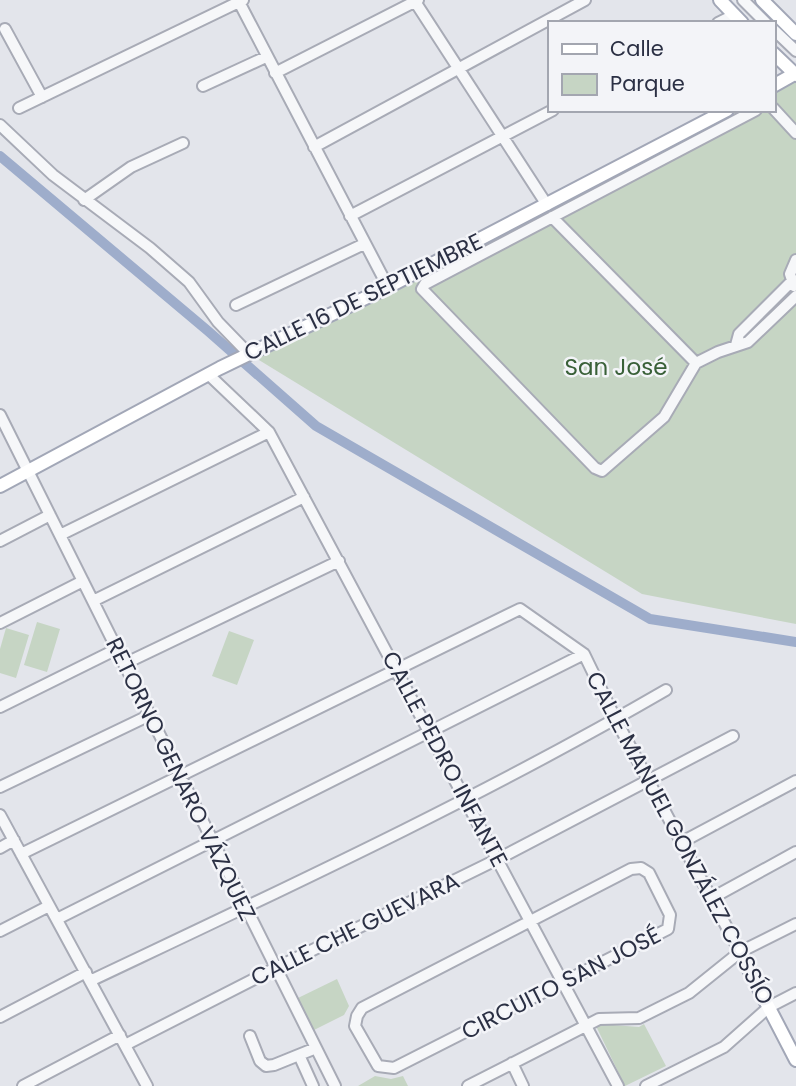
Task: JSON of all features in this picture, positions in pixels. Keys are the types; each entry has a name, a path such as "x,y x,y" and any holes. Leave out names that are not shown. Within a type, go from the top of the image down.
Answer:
{"main road":[{"path":"720,0 738,19"},
{"path":"762,0 796,34"},
{"path":"775,55 796,74 775,85"},
{"name":"CALLE 16 DE SEPTIEMBRE","path":"0,486 214,371 550,211 723,112"},
{"name":"CALLE MANUEL GONZÁLEZ COSSÍO","path":"740,952 796,1060"}],"street":[{"path":"314,147 585,0"},
{"path":"743,0 764,21"},
{"path":"19,108 240,1 388,287"},
{"path":"275,73 416,1 550,211 696,363"},
{"path":"5,29 42,97"},
{"path":"775,31 796,51"},
{"path":"203,86 267,57"},
{"path":"775,110 796,133"},
{"path":"350,216 549,112"},
{"path":"752,112 550,211 425,284 422,289 601,471 606,470 664,417 696,363 705,357 748,342 796,296"},
{"path":"0,125 53,175 150,248 189,282 245,356"},
{"path":"84,200 131,167 183,143"},
{"path":"236,305 364,244"},
{"path":"736,345 739,334 794,285 791,267 796,260"},
{"name":"CALLE PEDRO INFANTE","path":"214,371 269,432 618,1086"},
{"name":"RETORNO GENARO VÁZQUEZ","path":"0,415 335,1086"},
{"path":"60,536 269,432"},
{"path":"93,601 304,497"},
{"path":"0,541 50,515"},
{"path":"124,664 339,561"},
{"path":"0,623 83,581"},
{"path":"21,854 520,609 584,654 57,919"},
{"path":"0,707 117,649"},
{"name":"CALLE MANUEL GONZÁLEZ COSSÍO","path":"584,654 616,720 740,952"},
{"path":"0,1017 246,907 616,720 666,690"},
{"path":"0,788 150,715"},
{"name":"CALLE CHE GUEVARA","path":"23,1086 276,968 498,859 733,736"},
{"path":"682,842 796,781"},
{"path":"0,815 147,1086"},
{"path":"0,848 14,840"},
{"path":"712,898 796,852"},
{"name":"CIRCUITO SAN JOSÉ","path":"640,868 649,873 670,915 668,929 564,982 391,1069 377,1066 355,1026 362,1008 531,920 631,869 640,868"},
{"path":"0,932 49,905"},
{"path":"467,1086 587,1024 603,1018 639,1018 697,989 740,952 796,923"},
{"path":"646,1086 724,1047 769,1007 796,993"},
{"path":"250,1036 260,1060 266,1066 316,1048"},
{"path":"299,1055 313,1086"},
{"path":"512,1063 523,1086"}],"green space":[{"name":"San José","path":"796,75 796,624 642,594 249,354 721,112 775,112 775,85"},
{"path":"37,622 60,629 47,672 24,665"},
{"path":"6,628 29,635 16,678 0,673 0,649"},
{"path":"229,631 254,640 237,685 212,676"},
{"path":"337,979 349,1006 344,1015 314,1030 298,998"},
{"path":"644,1024 666,1066 625,1086 596,1026 639,1027"},
{"path":"375,1076 391,1079 403,1076 408,1086 358,1086"}],"waterway":[{"path":"0,156 316,426 650,619 796,642"}]}
